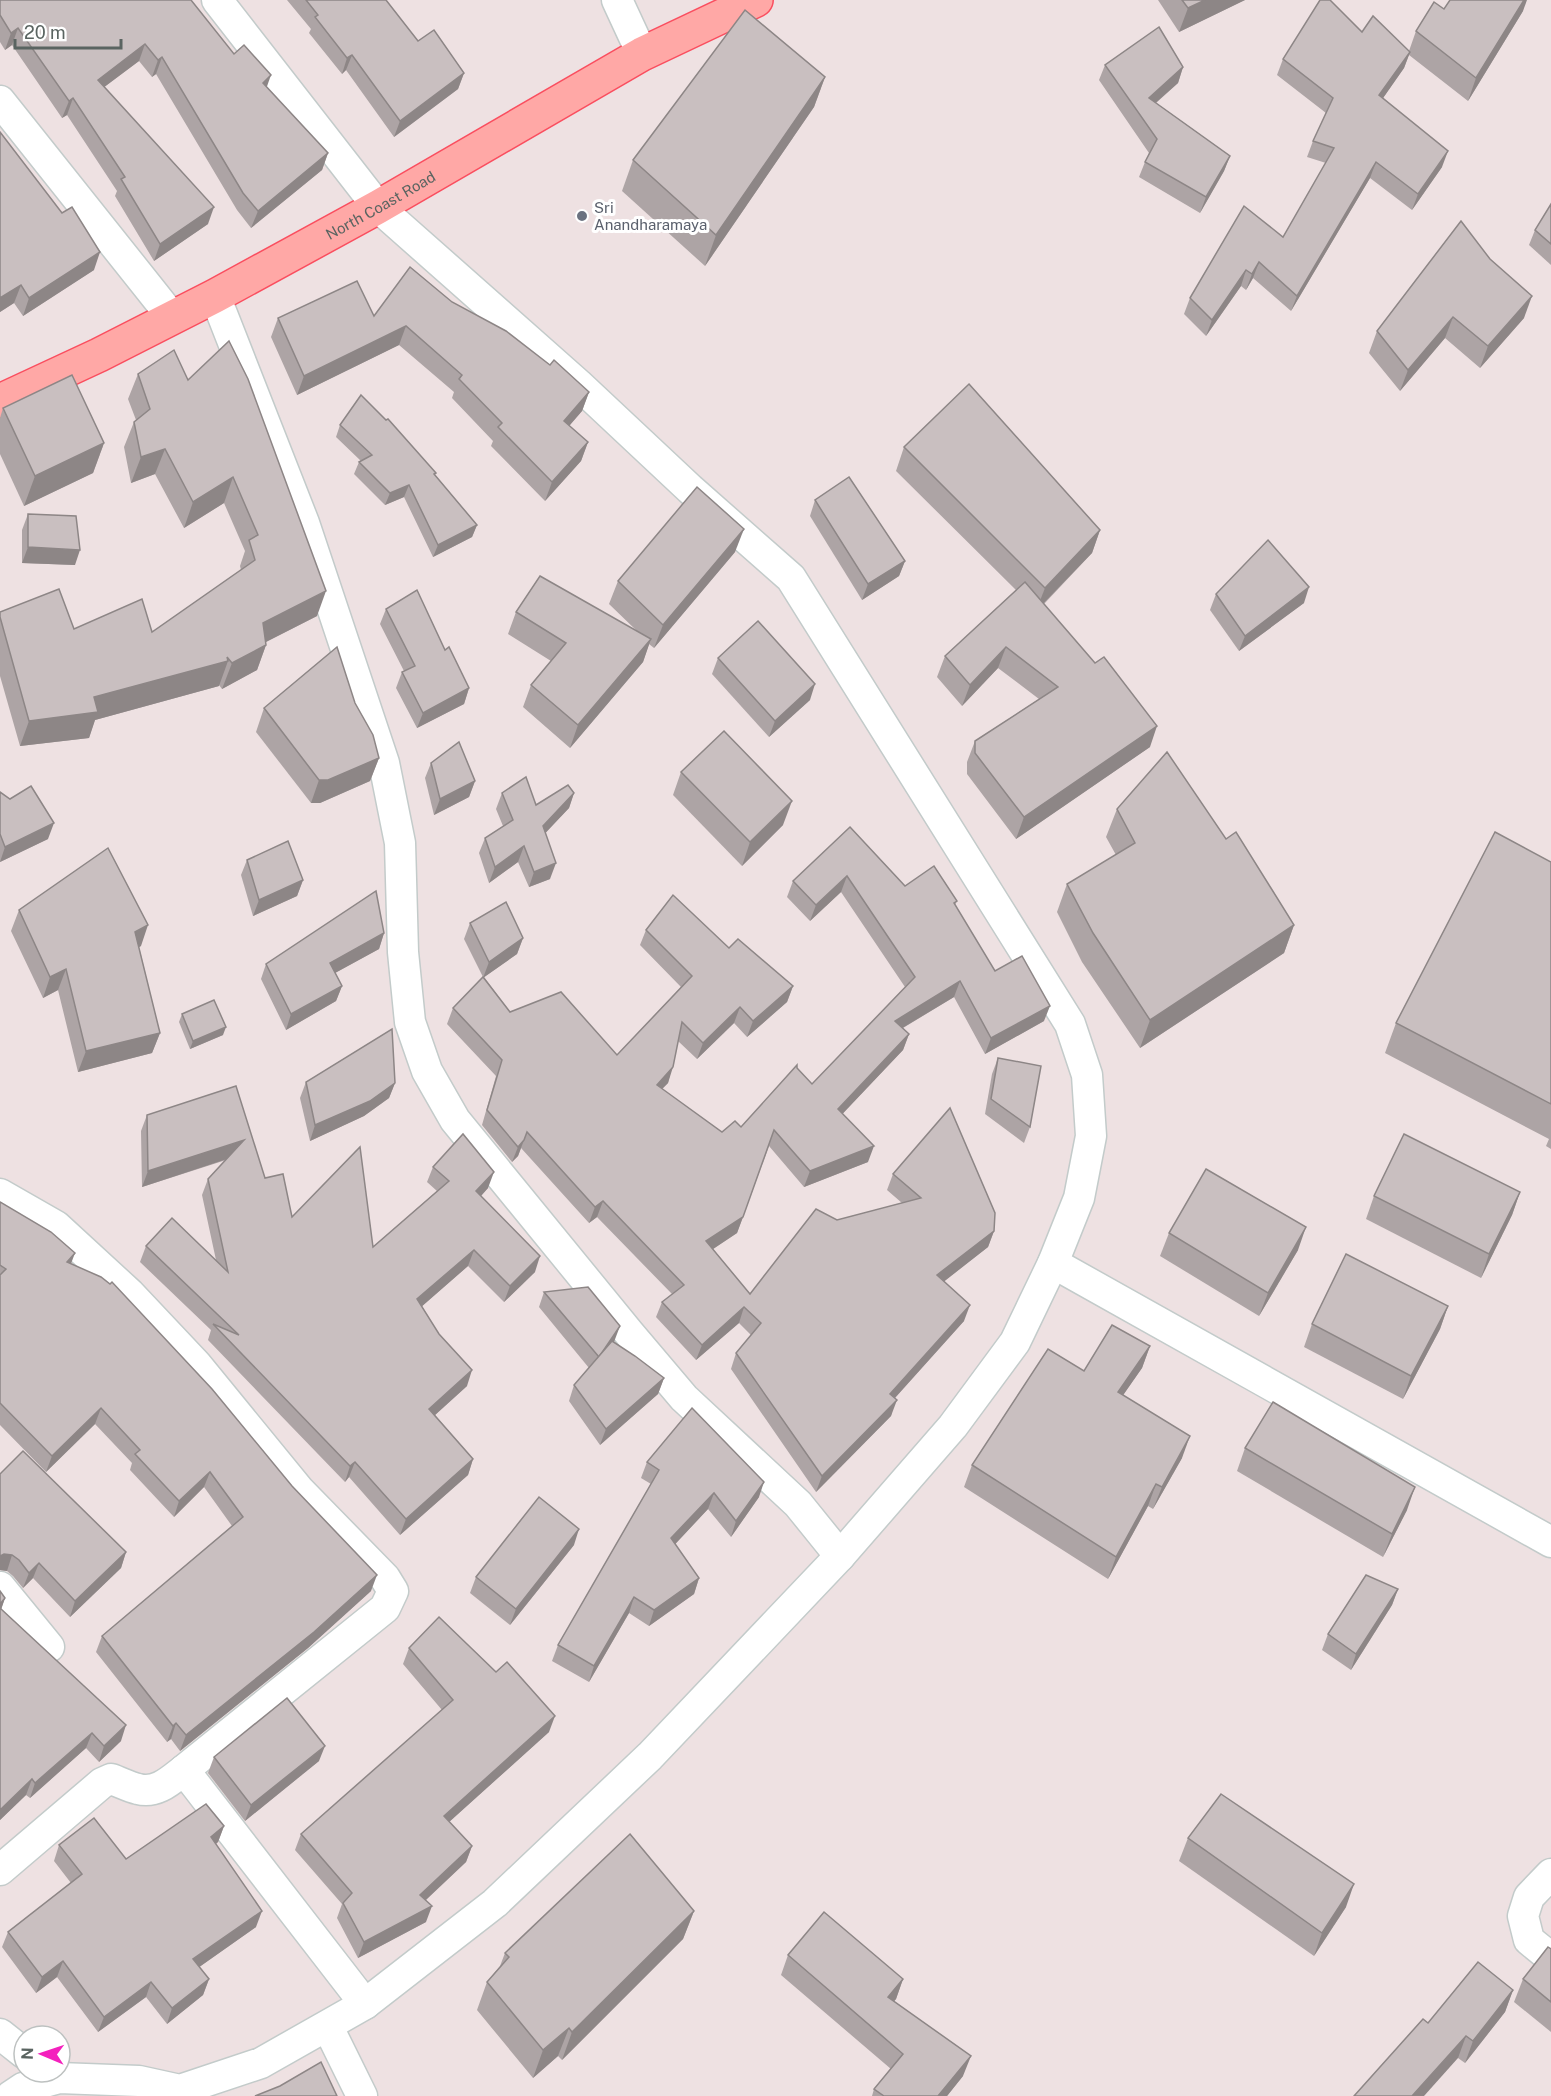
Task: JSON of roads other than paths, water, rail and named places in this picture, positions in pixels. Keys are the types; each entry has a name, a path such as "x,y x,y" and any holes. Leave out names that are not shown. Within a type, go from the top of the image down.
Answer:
{"main road":[{"name":"North Coast Road","path":"0,401 99,355 214,296 378,207 642,54 756,0"}],"street":[{"path":"72,2076 139,2081 180,2093 261,2063 365,2004 495,1903 650,1756 840,1556 953,1426 1015,1342 1053,1263 1079,1198 1091,1136 1087,1075 1070,1024 791,578 690,489 578,384 378,207 217,0"},
{"path":"617,0 642,54"},
{"path":"0,101 172,316"},
{"path":"214,296 304,523 384,763 399,843 403,952 410,1022 427,1071 455,1119 684,1398 798,1504 840,1556"},
{"path":"0,1194 56,1226 130,1294 196,1364 299,1490 385,1578 393,1591 385,1608 161,1787 149,1791 111,1779 102,1783 0,1870"},
{"path":"1053,1263 1551,1542"},
{"path":"0,1587 49,1647"},
{"path":"184,1770 365,2004"},
{"path":"1551,1874 1528,1897 1523,1916 1529,1940 1551,1958"},
{"path":"328,2027 362,2096"},
{"path":"0,2034 12,2044"},
{"path":"11,2096 33,2084"}],"place":[{"name":"Sri Anandharamaya","path":"582,216"}]}
